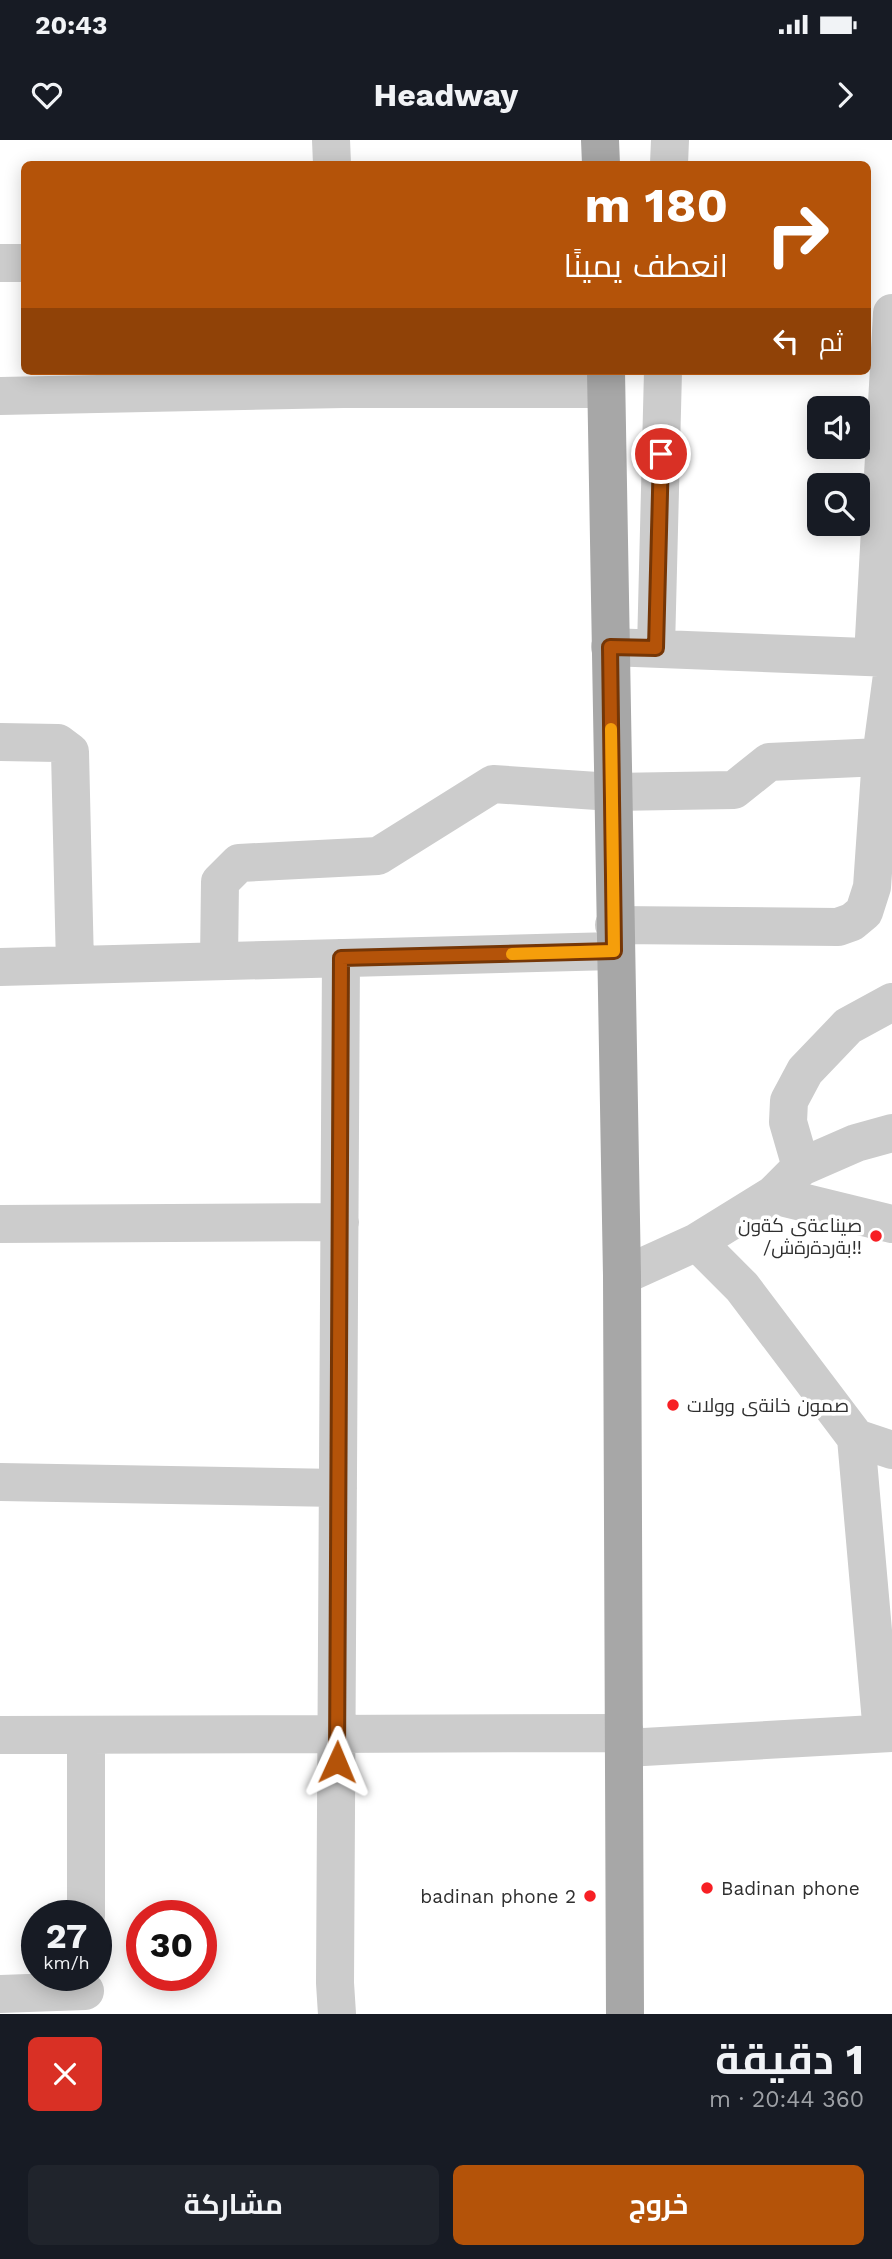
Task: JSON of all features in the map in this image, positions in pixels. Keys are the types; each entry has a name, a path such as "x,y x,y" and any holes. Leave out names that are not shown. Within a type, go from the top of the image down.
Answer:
{"main road":[{"path":"600,140 601,161"},
{"path":"606,380 622,1276 626,1740 625,2014"}],"street":[{"path":"331,140 332,161"},
{"path":"669,161 670,140"},
{"path":"0,263 21,263"},
{"path":"0,967 341,958 614,938 838,927 852,922 864,912 872,887 881,757 886,663 892,313"},
{"path":"656,648 663,375"},
{"path":"0,396 342,380 606,380"},
{"path":"610,647 886,663"},
{"path":"0,742 58,743 69,749 75,965"},
{"path":"219,961 220,882 239,863 378,856 493,784 612,792 734,790 769,762 881,757"},
{"path":"337,2014 334,1983 341,958"},
{"path":"801,1167 788,1122 789,1101 805,1071 848,1026 892,1002"},
{"path":"622,1276 696,1242 773,1195 801,1167 856,1143 892,1133"},
{"path":"773,1195 892,1224"},
{"path":"0,1224 340,1222"},
{"path":"0,1735 337,1734 626,1740 887,1733 856,1438 742,1287 696,1242"},
{"path":"856,1438 892,1450"},
{"path":"0,1482 338,1488"},
{"path":"86,1735 86,1900"},
{"path":"0,1994 85,1994"}],"slow traffic":[{"path":"512,954 614,951 611,729"}],"place":[{"name":"صيناعةى كةون /بةردةرةش!!","path":"876,1236"},
{"name":"صمون خانةی وولات","path":"673,1405"},
{"name":"Badinan phone","path":"707,1888"},
{"name":"badinan phone 2","path":"590,1896"}],"route":[{"path":"337,1762 341,958 614,951 610,647 656,648 661,454"}]}
